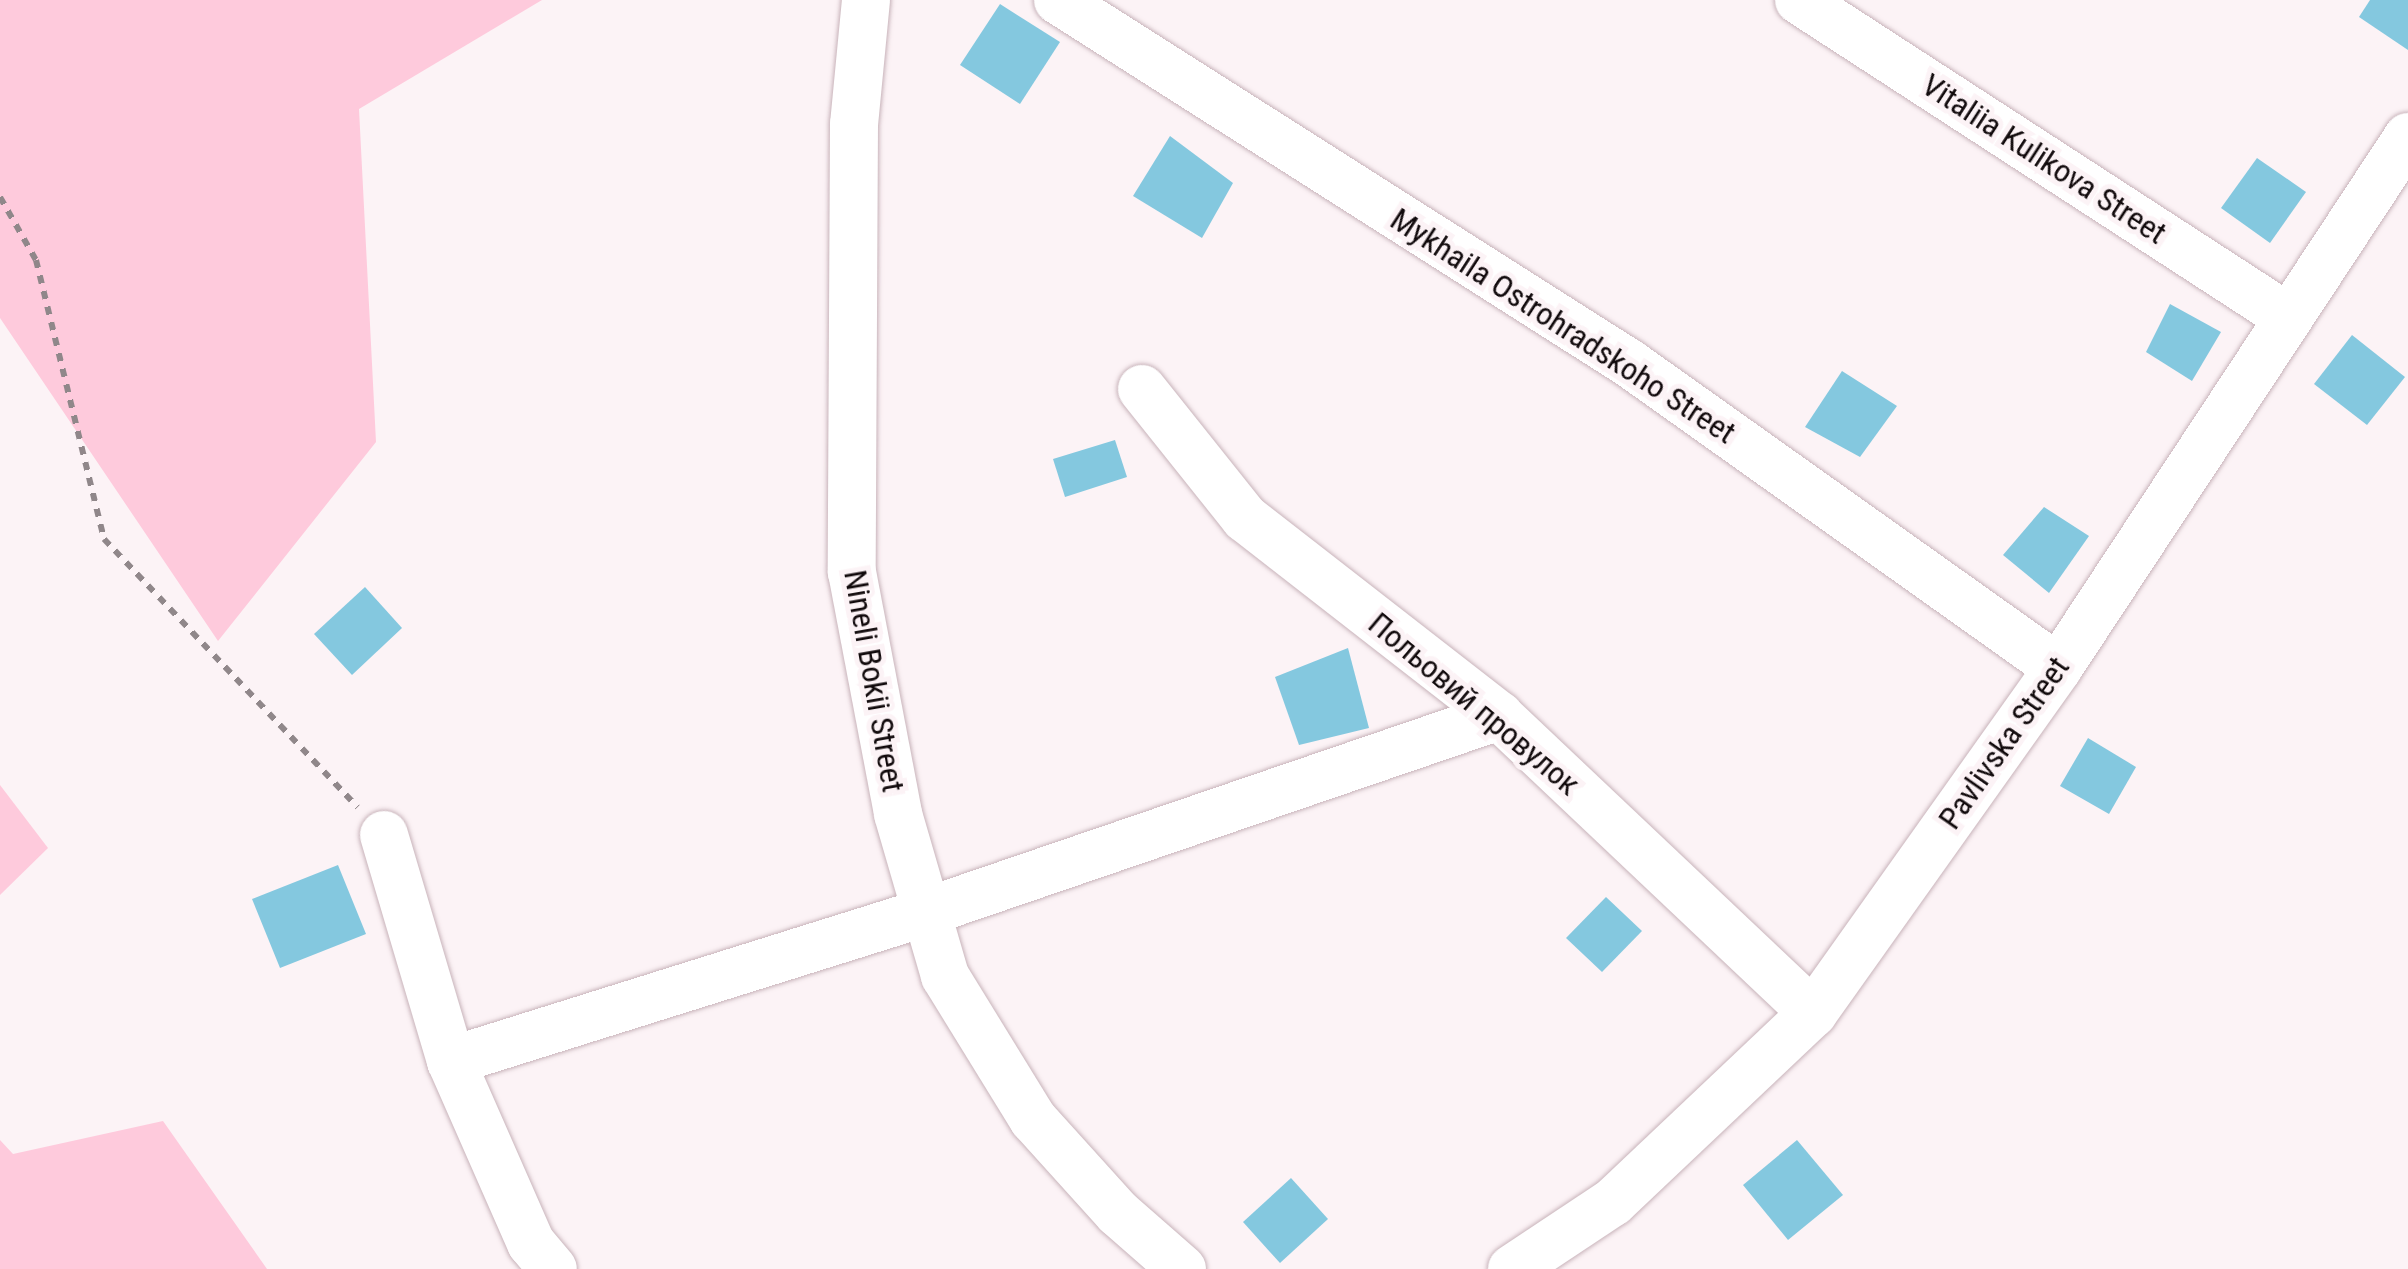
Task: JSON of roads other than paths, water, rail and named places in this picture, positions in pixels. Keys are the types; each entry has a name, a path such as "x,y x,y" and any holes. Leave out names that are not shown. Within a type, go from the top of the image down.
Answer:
{"street":[{"name":"Nineli Bokii Street","path":"866,0 860,58 852,572 898,814 945,976 1033,1118 1118,1213 1182,1269"},
{"path":"860,58 899,0"},
{"name":"Mykhaila Ostrohradskoho Street","path":"1058,0 1629,364 2058,668"},
{"name":"Vitaliia Kulikova Street","path":"1799,0 2289,318"},
{"name":"Pavlivska Street","path":"1512,1269 1613,1202 1813,1014 2058,668 2408,138"},
{"name":"Польовий провулок","path":"1142,389 1245,518 1499,716 1813,1014"},
{"path":"451,1061 926,912 1499,716"},
{"path":"384,835 451,1061 531,1243 553,1269"}]}
